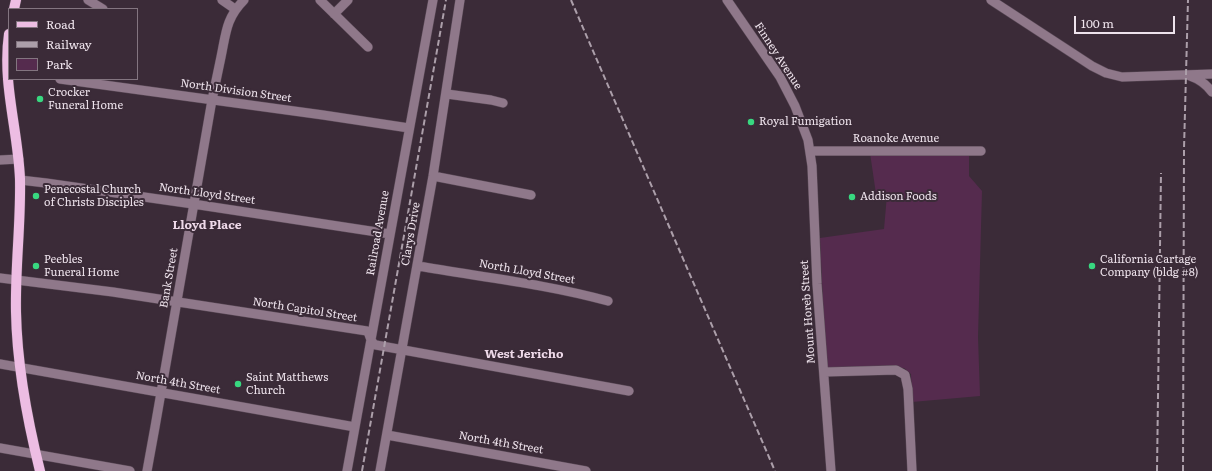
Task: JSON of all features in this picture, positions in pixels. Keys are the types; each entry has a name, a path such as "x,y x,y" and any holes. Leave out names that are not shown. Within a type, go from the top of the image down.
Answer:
{"main road":[{"path":"8,45 5,75 19,159 20,180 16,314 26,401 40,471"}],"street":[{"path":"88,0 101,8"},
{"path":"222,0 235,9"},
{"name":"Bank Street","path":"147,471 193,204 225,33 235,9 244,0"},
{"path":"320,0 368,47"},
{"path":"334,14 348,0"},
{"name":"Railroad Avenue","path":"347,471 433,0"},
{"name":"Clarys Drive","path":"380,471 418,266 447,94 460,0"},
{"name":"Finney Avenue","path":"727,0 780,77 804,126 810,151"},
{"path":"991,0 1092,66 1106,73 1122,77 1212,74"},
{"path":"1186,75 1206,84 1212,92"},
{"name":"North Division Street","path":"67,80 409,128"},
{"path":"447,94 503,103"},
{"name":"Roanoke Avenue","path":"810,151 981,151"},
{"name":"Mount Horeb Street","path":"810,151 817,284 831,471"},
{"path":"0,160 19,159"},
{"path":"433,176 531,195"},
{"name":"North Lloyd Street","path":"20,180 193,204 390,234"},
{"name":"North Lloyd Street","path":"418,266 546,287 608,300"},
{"name":"North Capitol Street","path":"0,278 113,292 367,331 371,341 376,345 628,391"},
{"name":"North 4th Street","path":"0,364 355,427"},
{"path":"824,372 896,370 904,375 907,379 909,390 912,471"},
{"name":"North 4th Street","path":"387,435 586,471"},
{"path":"0,448 130,471"}],"green space":[{"path":"870,153 969,154 969,176 982,191 978,337 980,396 912,402 911,374 904,368 826,367 820,238 884,229 887,195 876,194"}],"railway":[{"path":"362,471 446,0"},
{"path":"571,0 775,471"},
{"path":"1183,471 1184,149 1188,0"},
{"path":"1157,471 1161,173"}],"place":[{"name":"Crocker Funeral Home","path":"40,99"},
{"name":"Royal Fumigation","path":"751,122"},
{"name":"Penecostal Church of Christs Disciples","path":"36,196"},
{"name":"Addison Foods","path":"852,197"},
{"name":"Peebles Funeral Home","path":"36,266"},
{"name":"California Cartage Company (bldg #8)","path":"1092,266"},
{"name":"Saint Matthews Church","path":"238,384"}],"district":[{"name":"Lloyd Place","path":"207,225"},
{"name":"West Jericho","path":"524,354"}]}
